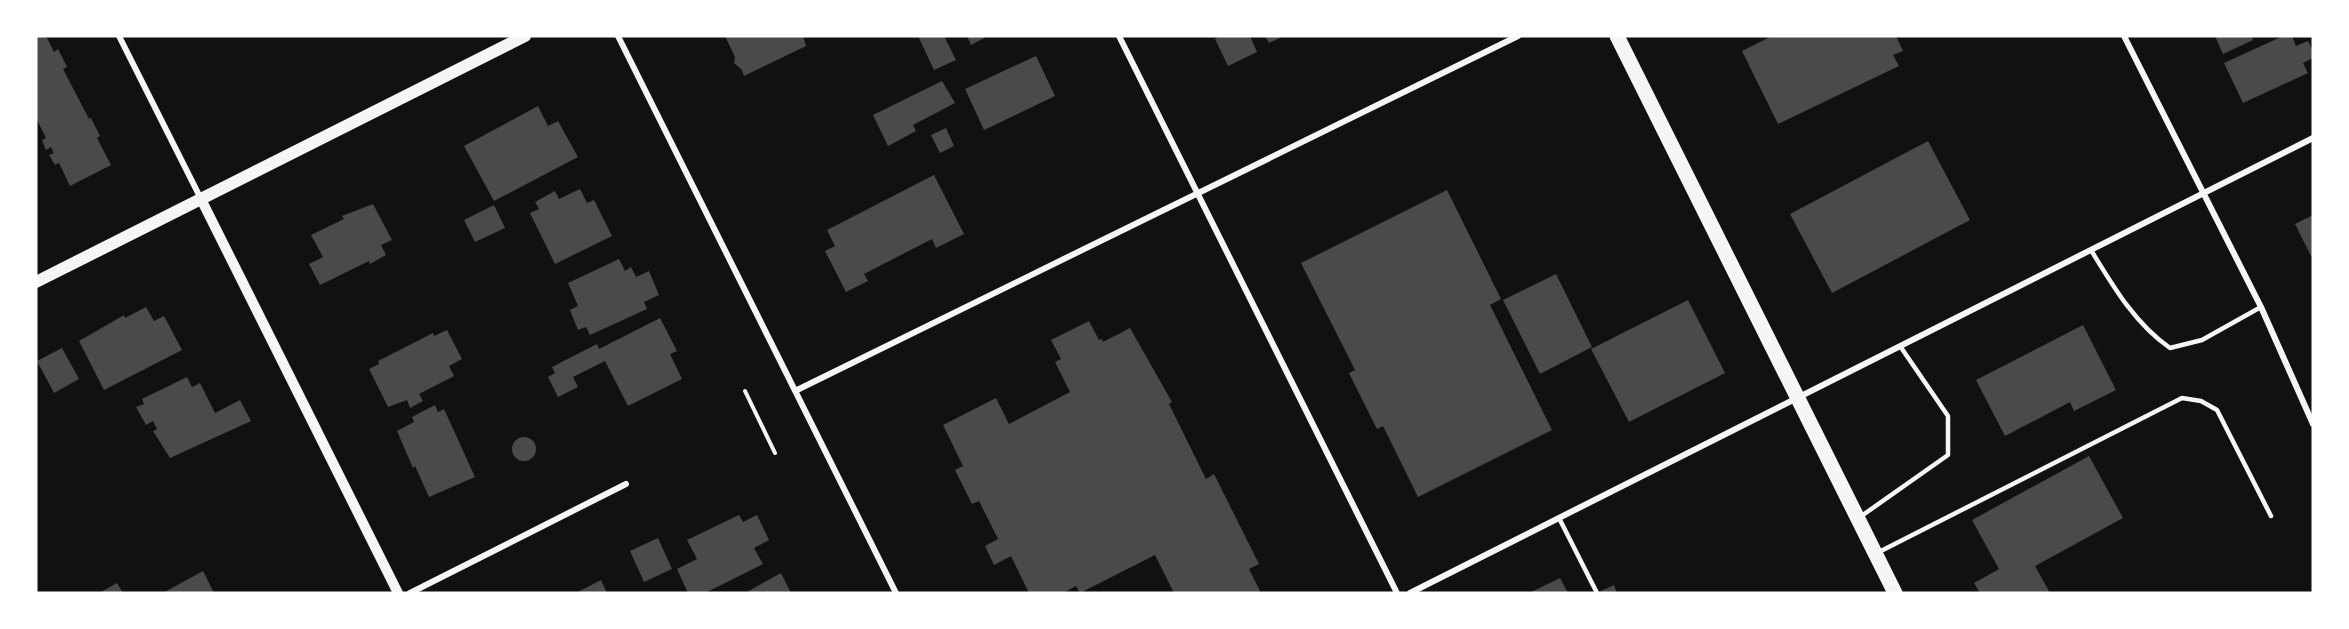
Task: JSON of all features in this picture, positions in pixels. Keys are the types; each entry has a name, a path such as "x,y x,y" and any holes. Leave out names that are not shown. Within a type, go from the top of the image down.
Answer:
{"main road":[{"path":"36,282 525,36"},
{"path":"1617,36 1894,593"}],"street":[{"path":"119,36 398,593"},
{"path":"618,36 896,593"},
{"path":"1119,36 1397,593"},
{"path":"795,392 1518,36"},
{"path":"2124,36 2261,307 2313,423"},
{"path":"1410,593 2313,138"},
{"path":"410,593 626,484"}],"lane":[{"path":"2091,250 2134,315 2154,337 2170,348 2202,340 2261,307"},
{"path":"1857,519 1948,455 1948,416 1900,346"},
{"path":"1875,554 2182,398 2201,401 2217,410 2271,516"},
{"path":"1559,518 1597,593"}],"path":[{"path":"745,391 775,453"}],"building":[{"path":"36,36 46,36 54,52 58,49 67,67 63,69 100,136 97,138 111,165 70,186 59,163 55,165 49,155 54,153 51,147 46,150 42,140 46,138 36,118"},
{"path":"725,36 803,36 806,46 744,76 742,70 734,63 735,57"},
{"path":"918,36 944,36 956,60 934,70"},
{"path":"967,36 988,36 971,45"},
{"path":"1220,36 1250,36 1257,52 1228,66 1215,39"},
{"path":"1265,36 1284,36 1269,43"},
{"path":"1772,36 1896,36 1903,51 1893,55 1899,66 1778,124 1742,51"},
{"path":"2215,36 2251,36 2253,40 2223,54"},
{"path":"2283,36 2292,36 2296,46 2308,41 2313,51 2313,58 2303,63 2308,73 2243,103 2224,63"},
{"path":"1036,56 1055,96 984,130 965,89"},
{"path":"942,81 955,103 913,125 916,131 888,146 873,115"},
{"path":"538,106 548,126 558,121 578,157 494,201 464,146"},
{"path":"946,128 954,146 940,153 931,135"},
{"path":"1928,141 1970,220 1832,293 1790,214"},
{"path":"934,175 964,234 936,248 932,239 864,274 868,281 846,292 825,251 835,246 827,230"},
{"path":"580,189 587,203 594,200 612,236 555,264 530,213 539,209 535,202 555,191 559,199"},
{"path":"1447,190 1501,299 1490,305 1552,430 1418,497 1383,426 1377,429 1349,373 1355,370 1301,263"},
{"path":"373,204 392,240 381,245 386,255 320,285 309,264 323,257 311,235 344,219 342,216"},
{"path":"494,205 505,228 475,242 464,220"},
{"path":"2313,215 2313,256 2311,256 2295,224"},
{"path":"619,259 625,271 631,267 636,277 649,271 659,295 644,302 647,309 590,335 586,327 578,330 570,310 578,306 568,283"},
{"path":"1556,274 1592,347 1540,374 1503,300"},
{"path":"1688,300 1725,373 1629,422 1591,349"},
{"path":"146,307 154,321 164,316 182,350 104,390 79,341 124,315 125,318"},
{"path":"660,318 677,351 670,354 682,379 628,406 605,361 573,377 578,387 558,397 548,377 555,373 552,367 597,344 599,349"},
{"path":"1089,321 1099,340 1102,339 1103,342 1130,328 1172,402 1169,404 1206,479 1214,474 1259,564 1249,569 1261,593 1174,593 1155,555 1080,593 1076,586 1063,593 1029,593 1011,556 994,565 985,546 998,539 979,501 972,504 955,470 963,466 943,425 996,398 1009,424 1070,392 1055,362 1061,359 1051,340"},
{"path":"2083,325 2116,390 2074,411 2070,402 2005,436 1976,380"},
{"path":"447,330 462,359 449,366 454,376 419,394 423,401 410,408 407,400 388,407 369,369 379,364 378,361 433,333 434,336"},
{"path":"62,348 79,379 54,393 37,361"},
{"path":"187,377 192,387 200,383 215,413 240,400 251,421 170,458 153,431 157,429 153,421 146,425 136,407 144,404 142,399"},
{"path":"435,405 438,412 444,409 475,477 429,497 397,431 414,422 412,417"},
{"path":"524,437 533,440 536,449 533,458 524,461 515,458 512,449 515,440"},
{"path":"2089,456 2123,518 2035,566 2050,593 1980,593 1974,583 1999,569 1972,520"},
{"path":"739,515 743,522 757,515 769,540 754,548 763,564 705,593 688,593 677,569 697,559 687,540"},
{"path":"658,538 672,569 644,582 630,551"},
{"path":"203,571 214,593 163,593"},
{"path":"781,573 791,593 745,593"},
{"path":"1560,578 1568,593 1529,593"},
{"path":"601,580 607,593 576,593"},
{"path":"117,583 123,593 99,593"},
{"path":"1614,585 1617,593 1597,593"}]}
